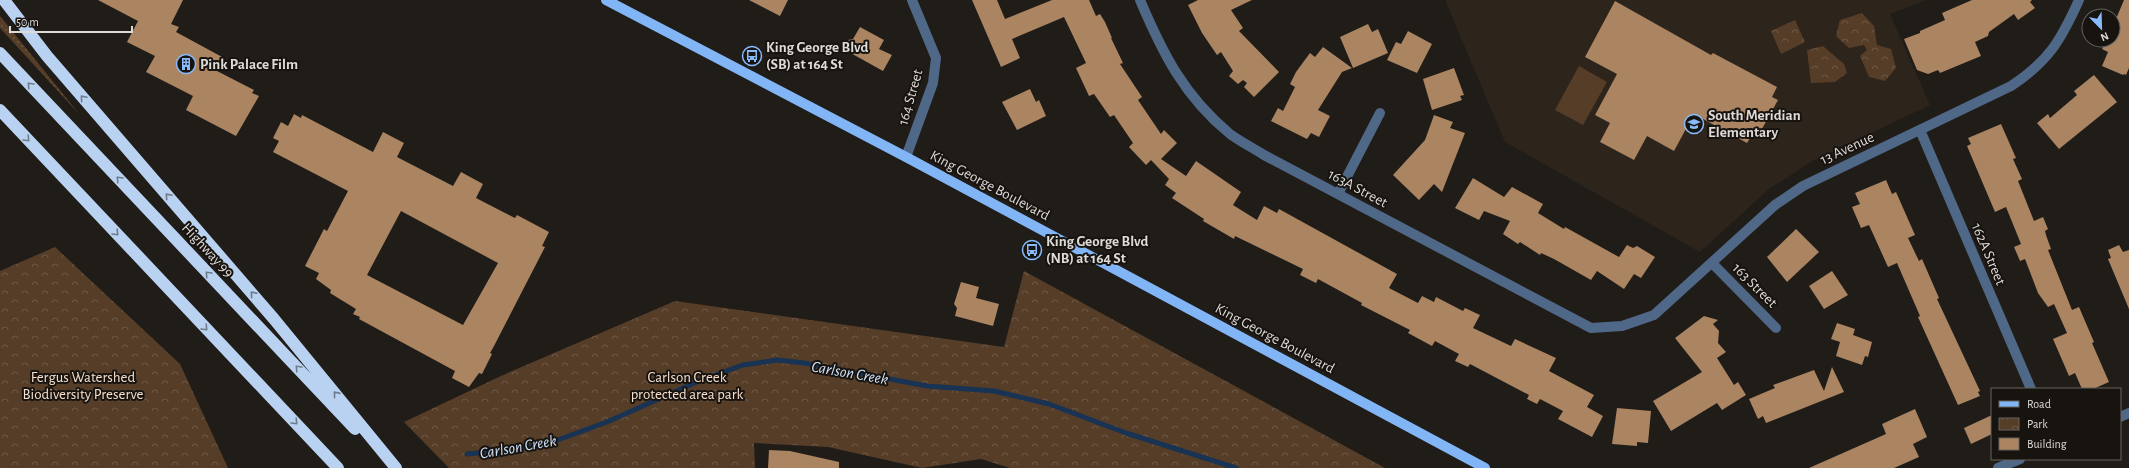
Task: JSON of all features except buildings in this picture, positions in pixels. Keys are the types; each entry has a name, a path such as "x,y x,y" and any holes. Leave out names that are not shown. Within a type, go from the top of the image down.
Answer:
{"highway":[{"path":"4,0 47,56 274,319 396,468"},
{"name":"Highway 99","path":"0,53 392,468"},
{"path":"0,110 338,468"}],"main road":[{"name":"King George Boulevard","path":"606,0 906,157 1485,468"}],"street":[{"name":"164 Street","path":"906,157 933,83 936,58 912,0"},
{"name":"163A Street","path":"1140,0 1156,37 1174,72 1200,106 1238,138 1264,155 1591,328 1622,326"},
{"name":"13 Avenue","path":"1622,326 1654,315 1775,205 1803,186 2011,86 2037,68 2057,45 2079,0"},
{"path":"1338,194 1380,113"},
{"name":"162A Street","path":"1920,130 2031,388"},
{"name":"163 Street","path":"1712,263 1776,328"},
{"path":"1998,468 2018,460"}],"shaded area":[{"name":"South Meridian Elementary","path":"1445,0 1926,0 1890,14 1930,105 1809,163 1769,189 1700,252 1505,142"}],"green space":[{"path":"1862,13 1874,26 1877,45 1891,49 1896,68 1885,81 1869,77 1860,56 1867,50 1864,45 1849,48 1836,36 1840,20"},
{"path":"0,16 80,115 0,28"},
{"path":"1795,20 1805,42 1781,54 1771,31"},
{"path":"1823,46 1844,64 1847,73 1835,82 1811,83 1807,50"},
{"path":"1579,66 1607,82 1583,125 1555,110"},
{"name":"Fergus Watershed Biodiversity Preserve","path":"55,247 180,364 228,468 0,468 0,271"},
{"name":"Carlson Creek protected area park","path":"1024,271 1385,468 1010,468 981,459 922,468 828,447 754,443 755,468 449,468 404,422 503,375 675,301 1004,347"}],"waterway":[{"name":"Carlson Creek","path":"467,454 517,449 552,442 607,422 701,380 743,365 777,360 804,363 927,386 994,391 1049,404 1126,433 1236,468"}],"place":[{"name":"King George Blvd (SB) at 164 St","path":"752,56"},
{"name":"Pink Palace Film","path":"186,64"},
{"name":"South Meridian Elementary","path":"1694,124"},
{"name":"King George Blvd (NB) at 164 St","path":"1032,250"}]}
